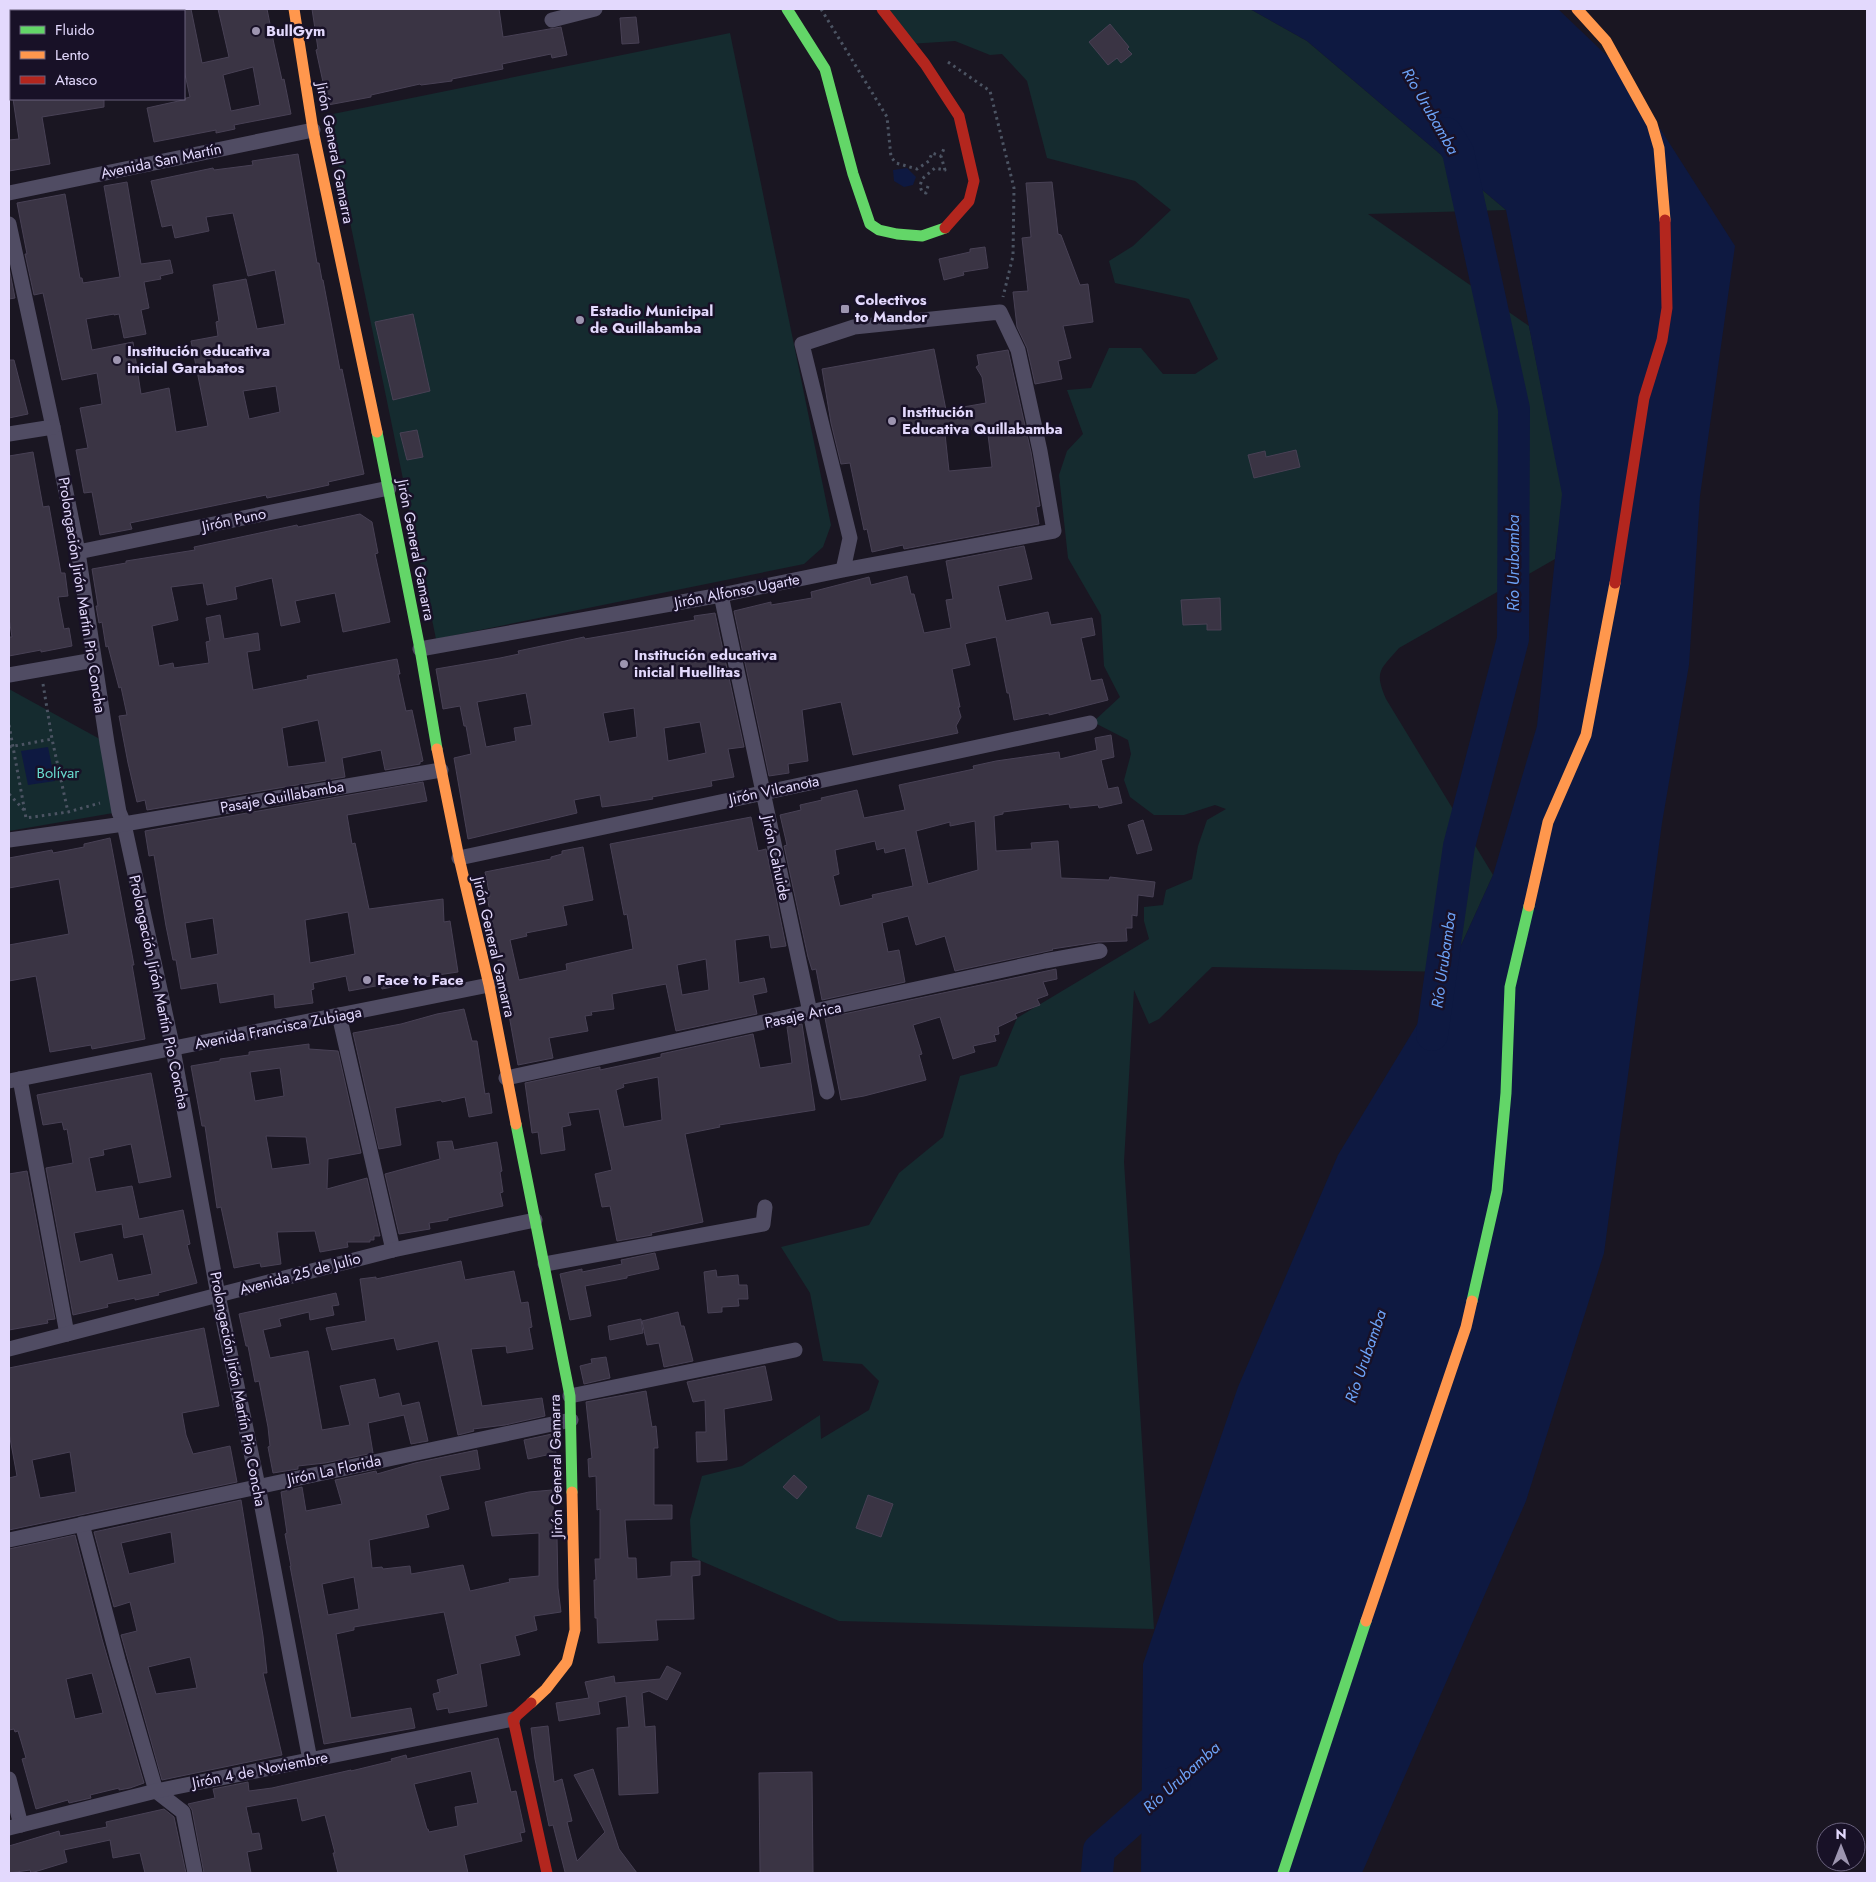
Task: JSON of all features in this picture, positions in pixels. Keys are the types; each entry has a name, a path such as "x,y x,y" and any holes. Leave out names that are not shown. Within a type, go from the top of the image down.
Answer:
{"street":[{"name":"Jirón General Gamarra","path":"294,9 313,130 389,488 441,770 488,985 570,1396 575,1630 567,1662 546,1689 513,1719"},
{"path":"552,20 595,9"},
{"path":"787,9 825,69 853,174 870,224 879,230 922,236 943,230 969,200 974,181 959,116 925,64 882,9"},
{"path":"1283,1873 1399,1520 1466,1327 1497,1191 1506,1093 1510,987 1548,822 1586,735 1623,538 1644,398 1662,340 1667,308 1665,216 1659,148 1652,124 1606,41 1577,9"},
{"name":"Avenida San Martín","path":"9,193 313,130"},
{"name":"Prolongación Jirón Martín Pio Concha","path":"9,224 78,552 108,753 119,812 124,824 173,1049 218,1296 258,1486 310,1760"},
{"name":"Jirón Alfonso Ugarte","path":"420,648 721,595 842,570 1054,531 1040,451 1018,350 1000,312 854,327 802,344 850,538 842,570"},
{"path":"9,434 53,427"},
{"name":"Jirón Puno","path":"78,552 389,488"},
{"name":"Jirón Cahuide","path":"721,595 827,1092"},
{"path":"9,675 94,660"},
{"name":"Jirón Vilcanota","path":"459,858 1090,723"},
{"name":"Pasaje Quillabamba","path":"9,840 124,824 441,770"},
{"name":"Pasaje Arica","path":"506,1078 810,1014 1045,961 1100,951"},
{"name":"Avenida Francisca Zubiaga","path":"14,1080 488,985"},
{"path":"339,1016 393,1250"},
{"path":"14,1080 67,1334"},
{"path":"545,1264 763,1224 765,1207"},
{"name":"Avenida 25 de Julio","path":"9,1348 393,1250 535,1220"},
{"path":"570,1396 795,1350"},
{"name":"Jirón La Florida","path":"9,1540 571,1420"},
{"path":"82,1524 118,1660 156,1791 183,1812 195,1873"},
{"path":"513,1719 547,1873"},
{"name":"Jirón 4 de Noviembre","path":"15,1826 156,1791 513,1719"},
{"path":"9,1779 15,1826"}],"path":[{"path":"822,9 887,117 891,157 896,163 917,169 929,161 932,153 941,156"},
{"path":"928,186 926,193 922,192 920,186 922,179 935,168"},
{"path":"34,684 52,682"},
{"path":"43,684 52,739 68,812"},
{"path":"9,725 11,747 26,818 100,805 101,796"},
{"path":"11,747 52,739"},
{"path":"9,794 24,810"}],"green space":[{"path":"882,9 1250,9 1307,41 1506,210 1368,214 1529,326 1563,494 1555,559 1399,648 1383,666 1381,671 1380,682 1386,699 1493,875 1449,972 1212,967 1159,1019 1149,1024 1134,990 1124,1162 1154,1629 839,1621 692,1557 690,1520 702,1476 742,1466 820,1415 821,1439 869,1410 879,1381 862,1364 823,1361 810,1293 781,1247 869,1225 899,1173 943,1137 960,1076 997,1066 1017,1018 1149,939 1144,921 1144,907 1163,905 1166,890 1192,879 1198,846 1207,820 1226,809 1215,805 1184,815 1154,815 1130,797 1124,780 1131,754 1128,740 1093,722 1120,697 1104,666 1101,615 1068,558 1059,475 1067,451 1083,434 1067,390 1091,388 1109,348 1141,348 1163,374 1195,374 1218,359 1189,299 1115,283 1109,261 1133,246 1171,210 1135,181 1047,158 1027,81 1002,54 990,55 955,41 909,44"},
{"name":"Estadio Municipal de Quillabamba","path":"730,33 831,525 823,547 804,564 436,639 328,115"},
{"name":"Bolívar","path":"9,689 107,743 119,812 9,831"}],"water":[{"path":"1250,9 1558,9 1624,72 1735,246 1700,496 1689,665 1662,823 1604,1253 1526,1501 1362,1873 1141,1873 1143,1664 1238,1387 1338,1155 1449,972 1493,875 1537,726 1562,494 1506,210 1307,41"},
{"path":"907,168 916,177 913,185 904,187 894,181 893,170"},
{"path":"48,747 55,781 28,785 21,751"}],"building":[{"path":"184,9 191,9 202,63 229,57 218,9 267,9 291,114 234,125 235,129 216,133 216,130 154,142 147,108 185,100 190,97 185,74","holes":["253,67 260,105 231,111 223,75"]},
{"path":"312,9 499,9 503,37 561,27 567,55 552,58 551,54 502,64 503,69 452,79 452,81 420,84 371,95 371,97 328,105 316,50 318,49"},
{"path":"636,17 639,43 622,44 620,18"},
{"path":"1110,24 1129,47 1127,49 1132,54 1121,63 1117,58 1108,65 1089,42"},
{"path":"13,100 104,100 104,107 42,117 50,164 9,171 9,140 19,139"},
{"path":"298,154 317,263 319,263 323,280 340,370 342,369 364,474 328,482 329,485 306,490 267,498 266,495 130,523 132,529 100,535 92,492 84,493 76,450 88,448 80,408 102,404 97,373 62,380 43,293 34,295 17,203 65,194 80,278 82,278 83,283 120,277 104,186 127,182 141,264 170,260 173,273 160,276 161,279 144,282 149,308 141,310 146,334 124,338 119,314 86,319 92,350 133,342 141,394 169,388 176,432 208,426 191,341 218,336 216,322 219,321 213,285 246,279 257,329 285,324 275,270 248,276 233,213 206,217 209,231 175,238 172,225 162,227 151,181 213,168 214,170 253,165 252,161","holes":["276,386 280,412 249,419 243,391"]},
{"path":"1052,182 1058,234 1061,235 1080,285 1088,284 1093,322 1063,326 1071,358 1058,361 1062,379 1035,384 1027,348 1017,327 1013,292 1028,291 1022,238 1031,237 1026,183"},
{"path":"985,247 988,268 963,272 964,275 944,280 939,259 970,252 970,249"},
{"path":"9,267 15,298 9,299"},
{"path":"413,314 430,391 393,400 375,322"},
{"path":"934,349 946,410 986,403 982,377 976,367 979,365 977,355 1008,350 1031,452 1040,506 1036,507 1039,524 904,549 903,545 872,552 867,529 864,530 850,463 841,464 831,423 822,369","holes":["987,427 992,467 949,471 945,434"]},
{"path":"9,360 14,360 28,414 9,418"},
{"path":"417,430 423,457 407,460 400,433"},
{"path":"1296,450 1300,467 1254,478 1248,455 1265,451 1266,457"},
{"path":"33,452 43,507 49,506 61,573 65,573 68,596 58,597 64,629 69,628 72,646 9,656 9,637 12,637 9,618 9,456"},
{"path":"360,514 372,522 378,553 375,554 390,622 343,632 335,593 295,601 300,622 281,626 272,578 235,587 237,599 207,605 203,583 171,587 178,620 152,626 159,666 173,663 174,668 209,663 206,642 210,641 206,618 220,615 224,639 258,633 260,650 247,652 253,690 308,679 307,676 397,659 400,674 398,674 406,711 412,710 423,761 420,764 385,770 381,750 342,758 345,777 147,810 145,800 137,802 128,763 119,716 127,715 121,687 119,688 108,646 106,647 102,622 99,623 92,569 126,563 126,561 195,550 194,547 297,525 298,527","holes":["318,720 326,762 288,767 282,728"]},
{"path":"1024,546 1032,579 998,586 1006,621 1048,612 1051,625 1092,618 1095,635 1081,638 1091,681 1102,679 1108,700 1049,715 1049,713 1014,720 996,637 968,643 965,644 970,665 952,669 961,717 956,726 958,733 853,755 841,702 802,710 808,761 788,764 789,773 769,776 734,611 771,602 771,605 812,598 811,592 869,577 871,585 907,576 911,594 914,594 924,633 951,628 946,600 953,599 946,561"},
{"path":"1220,598 1221,630 1207,630 1207,624 1183,625 1181,600"},
{"path":"715,613 744,747 728,749 734,777 711,781 712,786 617,805 602,807 600,795 574,800 577,813 468,839 454,758 471,754 466,726 464,726 460,706 443,709 436,669 519,654 518,651 584,637 585,639 695,620 694,616","holes":["526,693 532,725 514,728 516,741 486,747 477,702","634,708 637,737 609,742 603,713","700,722 706,753 668,761 664,728"]},
{"path":"1111,735 1114,757 1101,760 1108,789 1118,787 1122,803 1099,808 1098,805 1070,808 1069,804 1003,812 1003,814 994,816 996,851 1032,849 1031,843 1058,841 1061,878 1109,880 1110,877 1155,882 1153,897 1138,895 1137,916 1132,915 1132,928 1126,928 1127,941 1098,942 1052,949 955,971 945,936 916,945 908,916 882,923 888,952 899,950 905,982 822,1000 816,969 812,970 808,957 784,846 787,845 780,815 801,810 800,805 822,800 821,798 857,790 864,818 905,810 899,785 974,769 973,766 996,761 1059,752 1060,759 1097,750 1095,738","holes":["975,821 978,870 928,884 916,831 950,822 950,826","875,841 877,850 884,848 885,853 905,848 913,886 872,895 873,898 840,906 833,876 839,874 835,850"]},
{"path":"423,782 427,801 347,815 352,844 355,843 369,909 443,899 444,922 450,921 458,972 411,979 411,983 382,989 381,985 349,991 346,976 313,983 314,989 311,990 313,1003 275,1008 274,994 220,1003 217,983 181,989 176,960 173,960 166,926 154,855 149,856 145,831","holes":["348,912 355,954 310,963 305,920","213,918 218,954 191,959 185,923"]},
{"path":"751,817 758,851 766,849 786,946 771,948 769,935 735,940 739,983 764,978 767,992 753,995 757,1014 676,1031 666,984 612,994 614,1009 591,1012 592,1015 585,1016 588,1031 549,1038 553,1058 518,1065 503,982 490,925 493,924 487,898 490,897 485,872 551,859 551,857 562,854 562,851 583,847 593,900 563,906 567,925 526,933 527,936 510,940 519,980 567,970 566,964 633,949 627,914 624,915 610,844","holes":["706,959 709,990 682,995 677,965"]},
{"path":"1143,820 1152,850 1137,854 1128,825"},
{"path":"110,838 134,965 132,965 145,1039 92,1049 91,1045 50,1052 36,976 9,981 9,945 69,934 59,879 9,888 9,858 52,850 53,853 84,847 84,844"},
{"path":"1056,969 1057,979 1043,982 1048,995 1037,999 1040,1005 1015,1014 1017,1018 998,1027 999,1034 994,1035 996,1041 973,1046 975,1052 953,1059 940,1017 913,1025 922,1054 919,1055 926,1080 841,1100 825,1018"},
{"path":"464,1009 472,1041 477,1041 485,1094 489,1093 492,1113 469,1117 465,1097 395,1108 401,1145 379,1149 353,1033"},
{"path":"802,1024 815,1110 719,1125 720,1127 685,1134 703,1222 651,1233 652,1235 617,1241 610,1206 602,1207 595,1174 612,1170 599,1109 568,1113 571,1125 562,1127 565,1150 541,1154 538,1132 532,1133 525,1083 600,1067 600,1070 661,1057 661,1054 753,1034 760,1068 792,1063 787,1027","holes":["658,1077 662,1120 624,1127 616,1090 624,1087 623,1084"]},
{"path":"309,1044 309,1049 338,1051 361,1153 328,1159 327,1189 367,1178 380,1236 374,1236 374,1240 370,1240 370,1242 347,1242 348,1247 320,1252 315,1231 277,1232 281,1264 261,1267 260,1263 234,1268 221,1207 217,1208 205,1126 202,1126 191,1066 249,1055 249,1052","holes":["280,1068 284,1096 255,1101 250,1072","266,1136 306,1137 310,1164 272,1169"]},
{"path":"151,1073 171,1177 139,1183 131,1144 103,1150 104,1155 89,1158 96,1192 132,1186 139,1219 183,1210 190,1244 187,1245 197,1283 158,1293 159,1295 107,1304 108,1307 73,1315 46,1168 73,1163 67,1129 64,1130 62,1122 43,1125 37,1095","holes":["122,1224 124,1238 143,1234 152,1274 118,1281 112,1254 80,1262 74,1233"]},
{"path":"452,1141 454,1150 497,1142 502,1171 500,1172 503,1192 500,1193 503,1206 429,1223 430,1229 399,1234 385,1174 440,1159 437,1142"},
{"path":"27,1171 55,1319 47,1320 48,1323 9,1330 9,1174"},
{"path":"655,1253 659,1269 627,1276 627,1278 585,1286 591,1316 570,1320 560,1274 582,1269 582,1272 622,1264 621,1260"},
{"path":"461,1261 465,1280 514,1271 521,1303 528,1302 532,1327 529,1328 533,1349 507,1353 506,1346 471,1349 482,1406 542,1398 545,1416 505,1425 473,1429 474,1431 458,1435 438,1341 397,1350 394,1338 332,1350 326,1328 366,1321 360,1279 376,1277 376,1279"},
{"path":"716,1270 717,1277 738,1275 739,1285 747,1285 748,1299 738,1299 739,1306 722,1307 722,1312 708,1313 704,1272"},
{"path":"336,1293 339,1305 332,1306 334,1315 310,1320 309,1312 279,1319 281,1326 263,1330 270,1358 308,1351 322,1430 350,1425 340,1386 375,1379 379,1398 399,1393 402,1406 419,1402 428,1441 411,1444 404,1415 368,1423 373,1453 325,1463 298,1466 298,1469 273,1473 268,1447 270,1446 268,1427 259,1381 255,1382 239,1314"},
{"path":"678,1312 681,1326 684,1326 693,1361 664,1367 659,1343 647,1345 642,1321"},
{"path":"641,1319 643,1333 610,1340 608,1326"},
{"path":"204,1328 219,1406 182,1413 186,1435 193,1454 230,1446 237,1482 9,1530 9,1478 17,1476 9,1433 9,1368","holes":["70,1452 76,1492 40,1498 32,1460"]},
{"path":"606,1357 610,1378 584,1384 580,1366 592,1363 591,1359"},
{"path":"765,1366 772,1400 724,1409 727,1460 697,1462 696,1432 706,1432 705,1400 693,1402 687,1382"},
{"path":"646,1391 652,1427 656,1426 658,1448 654,1448 654,1505 672,1505 672,1519 625,1520 628,1558 636,1558 637,1579 671,1576 671,1562 700,1561 700,1575 692,1576 694,1619 656,1620 658,1640 598,1643 594,1580 596,1580 595,1559 600,1559 600,1509 597,1510 596,1476 589,1477 588,1459 592,1458 586,1402"},
{"path":"552,1434 556,1453 528,1459 524,1440"},
{"path":"477,1450 480,1469 440,1476 449,1509 426,1515 429,1527 369,1540 372,1568 382,1567 383,1569 410,1566 411,1574 463,1565 470,1591 510,1582 509,1579 539,1576 539,1533 492,1536 485,1502 529,1492 552,1490 555,1537 557,1537 558,1588 561,1612 534,1616 537,1630 515,1636 520,1655 480,1664 487,1706 449,1713 448,1708 437,1710 433,1694 440,1692 437,1680 458,1674 444,1612 354,1627 354,1630 336,1634 351,1718 411,1708 415,1728 324,1744 290,1566 281,1492 302,1487 306,1511 342,1504 335,1480 376,1471 377,1474 415,1463","holes":["354,1577 359,1609 328,1615 322,1584"]},
{"path":"794,1475 807,1487 797,1499 783,1487"},
{"path":"868,1495 893,1504 881,1537 856,1528"},
{"path":"241,1500 263,1636 267,1673 263,1673 282,1755 162,1780 121,1635 137,1631 130,1602 114,1607 94,1532","holes":["171,1532 175,1563 129,1574 121,1543","190,1657 197,1688 156,1694 148,1667"]},
{"path":"75,1535 102,1639 144,1783 130,1788 119,1790 119,1788 90,1795 91,1798 69,1803 68,1800 36,1809 22,1759 26,1758 18,1731 15,1732 14,1729 9,1730 9,1549","holes":["92,1673 103,1713 75,1719 66,1679"]},
{"path":"667,1666 681,1673 667,1700 649,1691 642,1693 645,1727 655,1726 658,1793 619,1795 617,1728 629,1727 626,1696 598,1702 600,1714 559,1721 556,1703 589,1698 585,1682 614,1676 615,1683 660,1679"},
{"path":"548,1726 554,1782 562,1779 572,1821 567,1822 577,1861 605,1832 574,1775 593,1769 619,1849 637,1873 564,1873 553,1825 549,1826 535,1759 531,1728"},
{"path":"498,1738 511,1792 516,1791 525,1832 520,1833 522,1841 464,1855 468,1873 338,1873 325,1815 302,1821 297,1798 246,1807 252,1834 259,1833 262,1849 247,1852 251,1873 204,1873 192,1810 188,1804 215,1798 213,1789 248,1782 249,1791 272,1788 392,1761 391,1759 406,1755 407,1759","holes":["471,1771 478,1803 455,1807 458,1826 429,1832 414,1784"]},
{"path":"812,1772 813,1873 760,1873 759,1773"},
{"path":"164,1809 174,1817 186,1873 145,1873 140,1853 113,1858 110,1840 64,1850 67,1862 31,1873 30,1870 9,1873 9,1846 59,1831 60,1836 107,1827 106,1822"}],"waterway":[{"name":"Río Urubamba","path":"1432,1035 1459,846 1513,639 1514,409 1458,152 1446,133"},
{"name":"Río Urubamba","path":"1097,1873 1099,1850 1175,1782"}],"traffic: fast":[{"path":"787,9 825,69 853,174 870,224 879,230 922,236 945,228"},
{"path":"377,432 420,649 437,749"},
{"path":"1472,1301 1497,1191 1506,1093 1510,987 1529,906"},
{"path":"516,1124 570,1396 572,1492"},
{"path":"1283,1873 1366,1621"}],"traffic: slow":[{"path":"294,9 313,130 377,432"},
{"path":"1577,9 1606,41 1652,124 1659,148 1665,220"},
{"path":"1529,906 1548,822 1586,735 1615,583"},
{"path":"437,749 459,858 489,985 516,1124"},
{"path":"1366,1621 1466,1327 1472,1301"},
{"path":"531,1703 546,1689 567,1662 575,1630 572,1492"}],"traffic: jam":[{"path":"882,9 925,64 959,116 974,181 969,201 945,228"},
{"path":"1615,583 1644,398 1662,340 1667,308 1665,220"},
{"path":"531,1703 513,1719 547,1873"}],"place":[{"name":"BullGym","path":"256,31"},
{"name":"Colectivos to Mandor","path":"845,309"},
{"name":"Estadio Municipal de Quillabamba","path":"580,320"},
{"name":"Institución educativa inicial Garabatos","path":"117,360"},
{"name":"Institución Educativa Quillabamba","path":"892,421"},
{"name":"Institución educativa inicial Huellitas","path":"624,664"},
{"name":"Face to Face","path":"367,980"}]}
